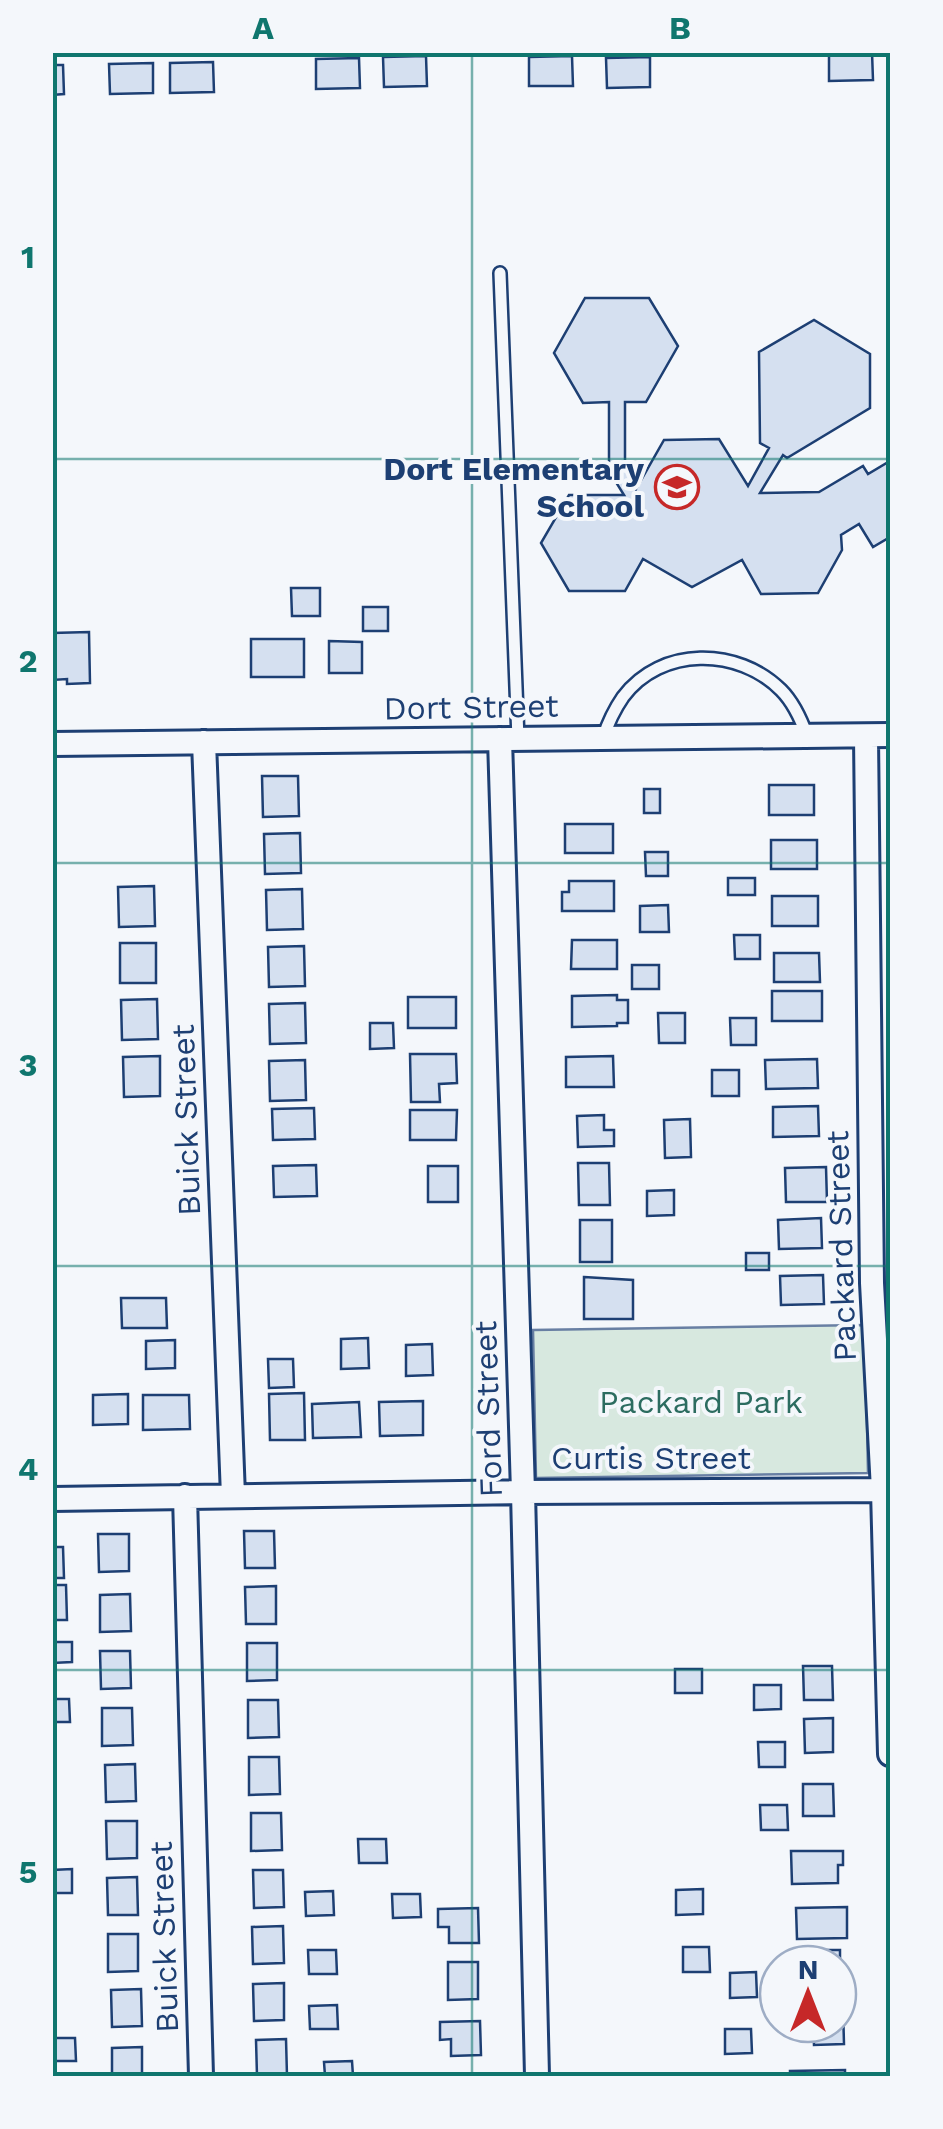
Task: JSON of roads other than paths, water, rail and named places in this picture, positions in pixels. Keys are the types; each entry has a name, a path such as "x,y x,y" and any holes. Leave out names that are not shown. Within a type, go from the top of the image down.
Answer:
{"street":[{"name":"Packard Street","path":"866,736 872,1283 887,1490 890,1754"},
{"name":"Dort Street","path":"52,744 890,736"},
{"name":"Ford Street","path":"508,739 538,2076"},
{"name":"Buick Street","path":"204,742 233,1496"},
{"name":"Curtis Street","path":"52,1499 887,1490"},
{"name":"Buick Street","path":"185,1496 200,2076"}],"lane":[{"path":"500,273 508,739"},
{"path":"603,738 626,693 667,664 692,658 717,658 764,675 784,692 808,736"}],"place":[{"name":"Dort Elementary School","path":"677,487"}],"park label":[{"name":"Packard Park","path":"701,1402"}]}
